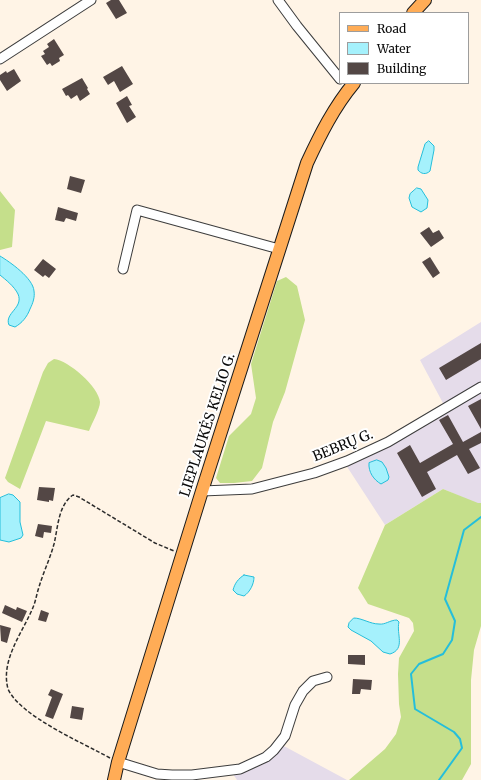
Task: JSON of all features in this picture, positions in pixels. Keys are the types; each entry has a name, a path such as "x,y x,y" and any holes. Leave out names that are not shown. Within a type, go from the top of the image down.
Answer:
{"main road":[{"path":"414,12 425,0"},
{"name":"LIEPLAUKĖS KELIO G.","path":"114,780 118,762 202,491 307,163 325,125 349,85"}],"street":[{"path":"0,59 91,0"},
{"path":"278,0 339,78"},
{"path":"123,269 137,210 279,249"},
{"name":"BEBRŲ G.","path":"202,491 252,489 314,473 347,461 388,442 481,387"},
{"path":"118,762 157,774 172,775 192,775 240,769 266,757 274,750 285,736 295,705 303,691 313,681 327,677"}],"path":[{"path":"118,762 43,722 19,704 8,689 5,680 6,661 10,650 34,604 52,550 62,510 67,498 72,495 79,497 155,543 183,554"}],"shaded area":[{"path":"481,322 481,503 478,504 443,489 385,525 342,459 368,448 444,405 420,360"},
{"path":"282,745 347,780 237,780 233,774"}],"green space":[{"path":"0,191 15,210 12,247 0,250"},
{"path":"286,277 297,286 305,320 285,392 273,422 262,468 252,481 220,483 216,478 229,436 251,414 256,398 251,364 277,281"},
{"path":"54,359 67,364 89,382 98,396 100,405 89,431 46,421 20,489 8,482 5,478 43,372 48,363"},
{"path":"443,489 481,503 481,626 474,650 471,680 471,764 462,780 349,780 385,749 396,734 401,717 399,704 399,658 414,631 413,623 409,618 368,604 358,588 385,525"}],"water":[{"path":"429,141 434,146 434,150 430,171 424,174 418,170 418,167 425,144"},
{"path":"417,188 421,189 428,200 427,208 421,212 412,207 409,198 410,194"},
{"path":"0,256 15,266 33,286 34,300 27,315 22,322 15,327 9,325 8,321 18,303 18,294 10,283 0,275"},
{"path":"377,460 382,462 389,477 388,480 381,484 374,478 369,470 369,463"},
{"path":"9,494 13,495 20,502 20,522 23,535 21,538 9,542 0,540 0,498"},
{"path":"244,575 254,577 251,588 244,596 237,594 233,590 237,581"},
{"path":"354,618 381,624 397,620 399,622 398,649 390,654 383,652 371,641 351,630 348,627 349,623"}],"building":[{"path":"111,0 119,0 127,13 116,19 106,3"},
{"path":"54,39 64,55 59,58 60,61 52,66 50,63 47,65 41,56 45,54 43,51 49,47 47,44"},
{"path":"122,66 133,84 120,92 114,81 108,85 103,77"},
{"path":"14,69 21,81 7,91 0,80 0,75 6,71 7,73"},
{"path":"82,78 90,94 80,101 77,95 71,99 68,95 66,96 62,89"},
{"path":"127,96 132,105 129,106 136,117 127,123 116,103"},
{"path":"70,176 85,180 81,193 67,189"},
{"path":"58,207 78,213 76,221 66,218 64,222 55,220"},
{"path":"429,227 433,233 439,230 444,238 431,247 420,233"},
{"path":"430,257 440,273 433,278 422,262"},
{"path":"43,259 56,269 49,278 45,275 43,277 34,270"},
{"path":"481,343 481,359 446,380 439,368"},
{"path":"481,399 481,429 468,406"},
{"path":"448,415 463,442 481,432 481,443 469,449 480,468 468,474 457,455 427,472 436,489 422,497 397,453 410,445 420,463 453,444 439,420"},
{"path":"39,487 55,488 53,501 49,500 49,502 37,500"},
{"path":"38,524 52,526 51,533 44,532 43,538 35,536"},
{"path":"5,605 16,610 17,607 27,611 22,622 2,613"},
{"path":"41,610 49,613 46,622 38,620"},
{"path":"0,625 11,628 7,643 1,641"},
{"path":"348,655 365,655 365,665 348,664"},
{"path":"353,679 372,680 371,690 361,689 360,694 352,694"},
{"path":"51,689 63,694 53,719 45,716 52,697 48,695"},
{"path":"72,706 84,708 82,720 70,718"}],"waterway":[{"path":"439,780 462,748 460,739 454,732 415,709 411,674 419,664 443,654 452,640 455,621 445,599 464,530 481,517"}]}
